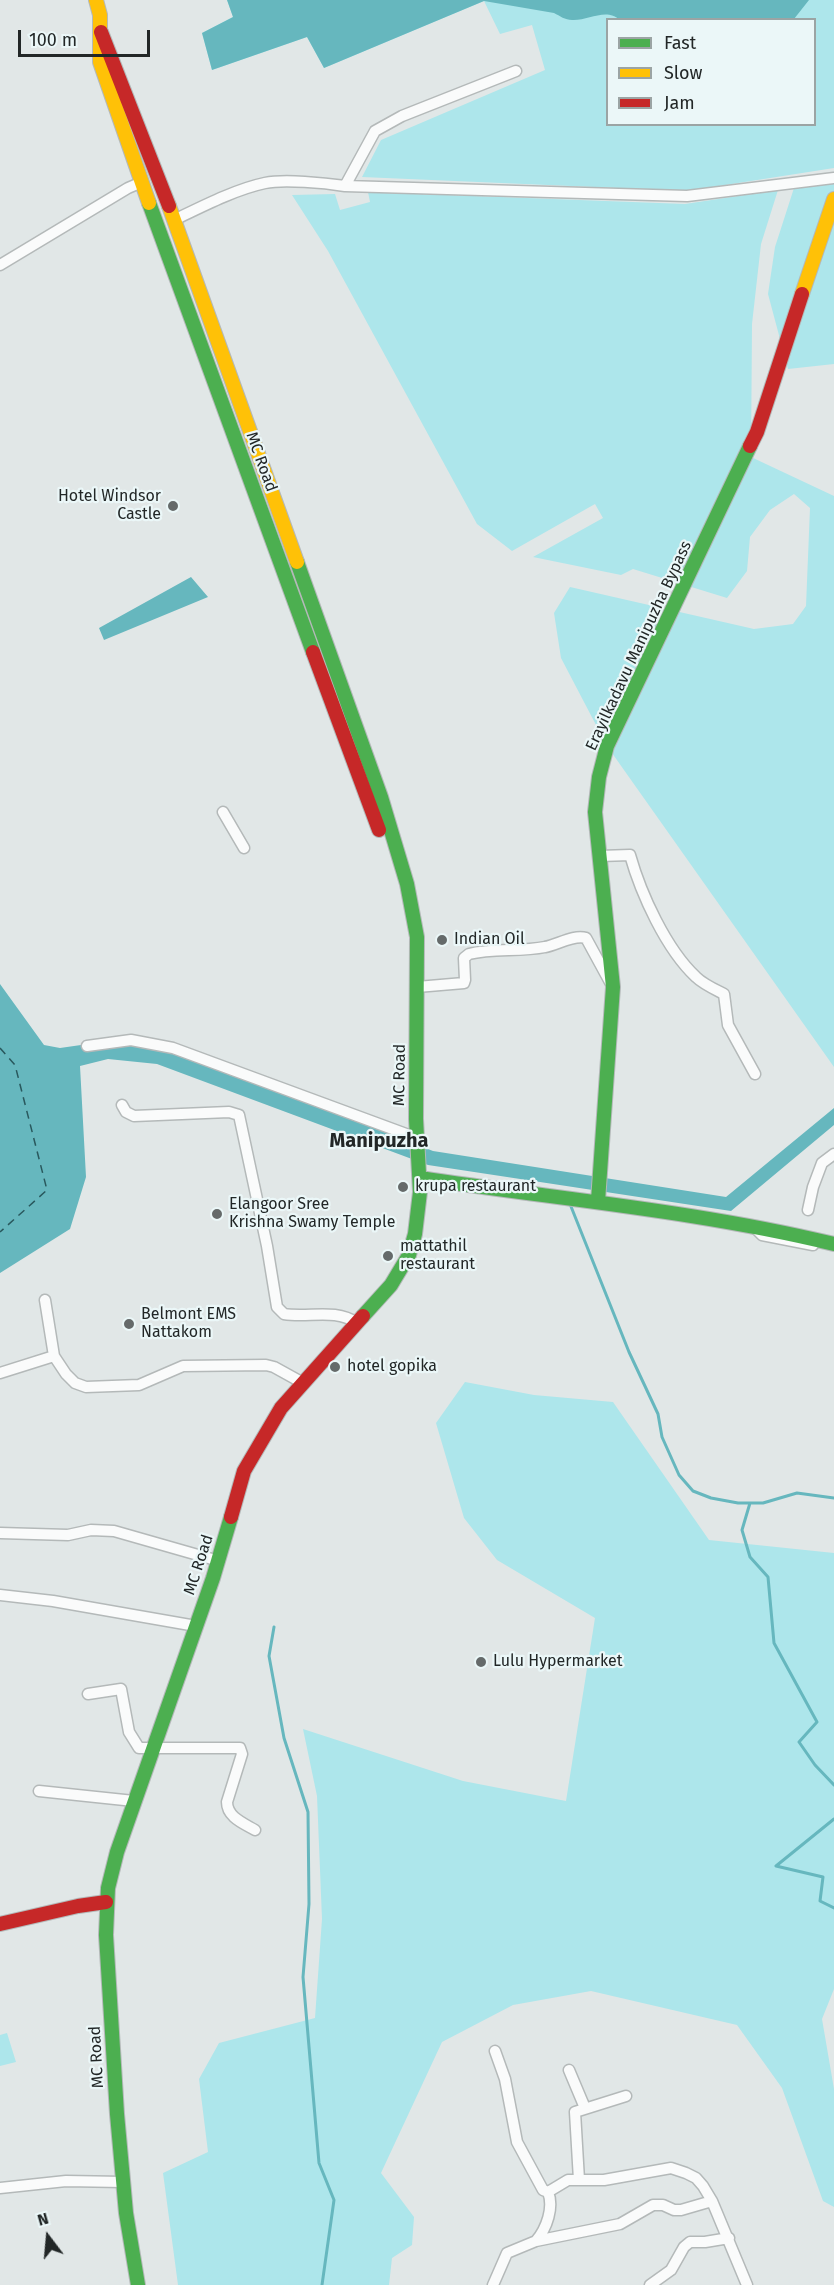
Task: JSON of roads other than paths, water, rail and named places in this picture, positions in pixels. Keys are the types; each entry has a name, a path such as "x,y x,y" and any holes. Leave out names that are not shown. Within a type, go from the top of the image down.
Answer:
{"main road":[{"name":"MC Road","path":"96,0 101,32 100,63 105,80 196,335 224,405 242,462 374,818 410,898"},
{"name":"MC Road","path":"101,32 174,220 381,797 400,857 417,937 417,1144 420,1178 415,1234 409,1255 391,1285 281,1408 244,1471 219,1561 117,1852 106,1902 117,2114 123,2182 138,2285"},
{"name":"Erayilkadavu Manipuzha Bypass","path":"598,1201 613,987 595,812 599,777 607,746 758,432 834,199"},
{"path":"242,462 259,454"},
{"path":"420,1178 598,1201 772,1229 834,1244"},
{"path":"0,1924 106,1902"}],"street":[{"path":"345,186 375,131 402,116 516,71"},
{"path":"174,220 206,205 267,183 324,182 345,186 687,196 834,178"},
{"path":"0,265 128,188 142,182"},
{"path":"223,812 244,848"},
{"path":"600,856 630,855 637,880 656,921 686,968 698,980 724,994 728,1025 755,1074"},
{"path":"417,987 464,983 464,958 469,954 540,948 582,937 588,941 613,987"},
{"path":"87,1046 131,1040 174,1048 417,1144"},
{"path":"122,1105 126,1112 134,1116 229,1112 239,1115 267,1246 277,1307 284,1314 335,1314 347,1316 357,1323"},
{"path":"808,1210 822,1163 834,1154"},
{"path":"754,1227 762,1235 834,1250"},
{"path":"45,1300 54,1356 75,1383 86,1387 139,1385 177,1366 200,1364 266,1365 303,1383"},
{"path":"0,1373 54,1356"},
{"path":"0,1533 68,1535 91,1530 114,1531 219,1561"},
{"path":"0,1595 53,1601 196,1626"},
{"path":"88,1694 121,1689 129,1732 133,1742 139,1748 240,1748 242,1754 227,1802 227,1809 231,1815 255,1830"},
{"path":"39,1791 134,1802"},
{"path":"495,2051 505,2079 520,2151 543,2190 548,2192"},
{"path":"569,2070 585,2108"},
{"path":"579,2180 575,2112 626,2096"},
{"path":"548,2192 562,2183 604,2180 664,2169 678,2169 696,2178 712,2201 747,2285"},
{"path":"0,2188 66,2181 123,2182"},
{"path":"536,2241 545,2227 551,2205 548,2192"},
{"path":"493,2285 507,2253 536,2241 620,2224 653,2205 681,2210 712,2201"},
{"path":"654,2284 671,2270 684,2247 690,2242 729,2238"}],"waterway":[{"path":"570,1204 629,1352 658,1414 662,1437 679,1475 693,1491 711,1498 738,1503 763,1503 797,1493 834,1498"},
{"path":"750,1503 742,1530 750,1557 768,1577 774,1643 817,1722 799,1742 815,1765 834,1785"},
{"path":"274,1627 269,1656 284,1738 308,1812 309,1904 303,1977 319,2163 334,2200 322,2285"},
{"path":"834,1819 776,1866 823,1877 820,1901 834,1908"}],"place":[{"name":"Hotel Windsor Castle","path":"173,506"},
{"name":"Indian Oil","path":"442,940"},
{"name":"krupa restaurant","path":"403,1187"},
{"name":"Elangoor Sree Krishna Swamy Temple","path":"217,1214"},
{"name":"mattathil restaurant","path":"388,1256"},
{"name":"Belmont EMS Nattakom","path":"129,1324"},
{"name":"hotel gopika","path":"335,1367"},
{"name":"Lulu Hypermarket","path":"481,1662"}],"district":[{"name":"Manipuzha","path":"379,1141"}]}
